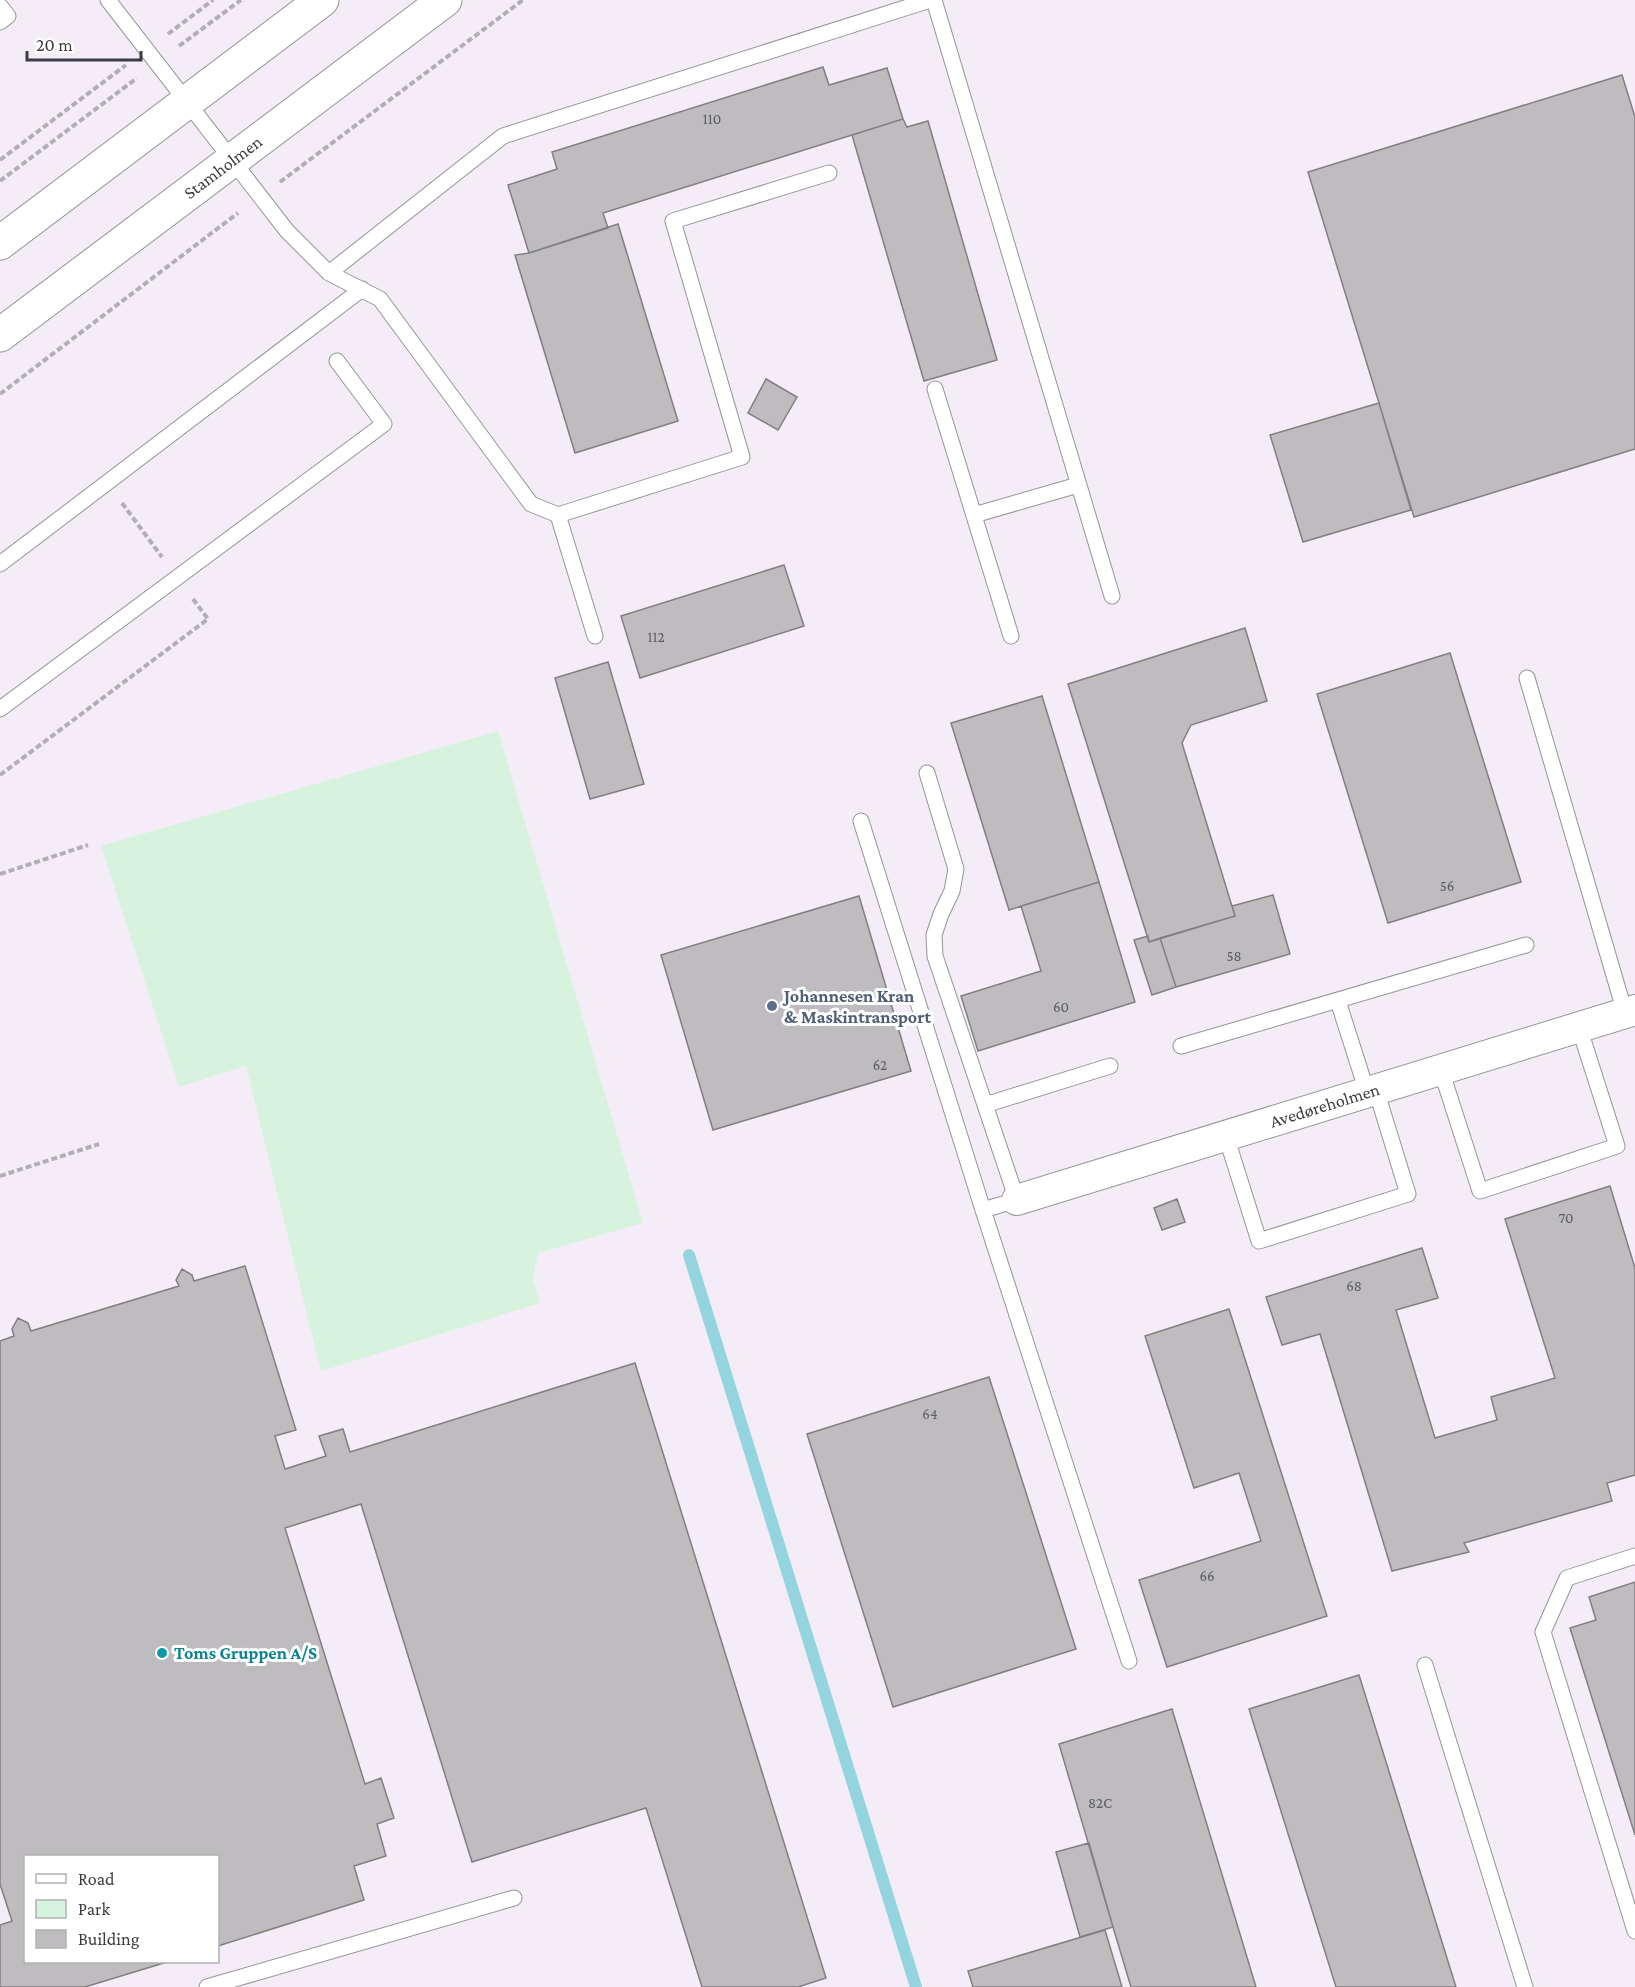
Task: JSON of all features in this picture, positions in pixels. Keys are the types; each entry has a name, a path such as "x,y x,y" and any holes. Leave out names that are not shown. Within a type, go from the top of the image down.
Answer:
{"street":[{"path":"0,243 322,0"},
{"name":"Stamholmen","path":"0,335 445,0"},
{"name":"Avedøreholmen","path":"1017,1200 1630,1012"}],"lane":[{"path":"108,0 287,231 329,273 380,299 531,504 558,515 742,457 672,221 829,173"},
{"path":"329,273 503,136 932,0 1112,596"},
{"path":"0,6 8,16 0,22"},
{"path":"0,564 362,289"},
{"path":"0,709 384,424 337,362"},
{"path":"935,389 1011,636"},
{"path":"974,515 1078,485"},
{"path":"558,515 595,636"},
{"path":"1527,678 1630,1012"},
{"path":"927,773 956,869 952,891 934,935 935,956 1017,1200 983,1210"},
{"path":"861,820 983,1210 1129,1661"},
{"path":"1181,1046 1526,945"},
{"path":"1226,1136 1259,1241 1408,1194 1338,1001"},
{"path":"1441,1070 1480,1191 1617,1146 1579,1027"},
{"path":"985,1105 1110,1066"},
{"path":"1635,1556 1567,1578 1543,1632 1635,1931"},
{"path":"1425,1665 1525,1987"},
{"path":"207,1987 514,1898"}],"path":[{"path":"0,160 213,0"},
{"path":"0,181 240,0"},
{"path":"0,874 88,845"},
{"path":"0,1176 99,1144"}],"shaded area":[{"path":"0,0 1635,0 1635,1987 0,1987"}],"green space":[{"path":"498,731 643,1223 538,1253 533,1279 540,1303 321,1371 246,1066 179,1087 101,846"}],"building":[{"path":"823,67 829,85 887,68 903,119 603,213 608,228 529,253 508,185 557,169 552,152"},
{"path":"1622,75 1635,117 1635,449 1414,517 1308,172"},
{"path":"903,119 907,127 928,121 997,360 924,381 852,135"},
{"path":"618,224 678,421 575,453 515,255 529,253"},
{"path":"766,379 797,397 778,430 748,413"},
{"path":"1379,403 1411,510 1303,542 1270,435"},
{"path":"784,565 804,626 640,678 621,616"},
{"path":"1245,628 1267,701 1191,725 1182,743 1235,916 1149,942 1068,684"},
{"path":"1450,653 1521,882 1388,923 1317,694"},
{"path":"608,662 644,784 590,799 555,678"},
{"path":"1042,696 1099,882 1009,910 951,723"},
{"path":"1099,882 1135,1002 978,1051 961,996 1041,971 1021,906"},
{"path":"1273,895 1290,954 1176,987 1160,938 1235,916 1232,906"},
{"path":"859,896 911,1071 713,1130 661,955"},
{"path":"1148,936 1149,942 1160,938 1176,987 1152,995 1134,940"},
{"path":"1610,1186 1635,1268 1635,1475 1607,1483 1612,1501 1464,1543 1469,1552 1392,1571 1320,1334 1282,1345 1266,1297 1422,1248 1438,1298 1396,1310 1435,1438 1497,1420 1491,1397 1555,1378 1505,1219"},
{"path":"1177,1199 1185,1222 1162,1230 1154,1208"},
{"name":"Toms Gruppen A/S","path":"245,1266 296,1430 275,1436 285,1469 326,1456 319,1436 343,1429 350,1452 635,1363 826,1978 798,1987 702,1987 646,1808 472,1862 361,1504 285,1528 365,1784 381,1778 394,1818 377,1824 386,1856 354,1866 364,1900 219,1946 219,1855 24,1855 24,1963 164,1963 85,1987 0,1987 0,1925 12,1921 0,1884 0,1341 14,1336 12,1329 18,1318 28,1323 31,1331 179,1286 176,1280 182,1269 192,1275 194,1281"},
{"path":"1229,1309 1327,1616 1167,1667 1139,1580 1261,1541 1239,1473 1194,1488 1145,1336"},
{"path":"989,1377 1076,1649 893,1707 807,1434"},
{"path":"1635,1582 1635,1835 1570,1628 1596,1620 1589,1597"},
{"path":"1359,1675 1456,1987 1336,1987 1249,1709"},
{"path":"1172,1709 1256,1987 1131,1987 1059,1744"},
{"path":"1089,1843 1113,1927 1080,1937 1056,1852"},
{"path":"1105,1930 1122,1987 973,1987 968,1971"}],"waterway":[{"path":"689,1255 916,1987"}],"place":[{"name":"Johannesen Kran & Maskintransport","path":"772,1006"},
{"name":"Toms Gruppen A/S","path":"162,1653"}]}
